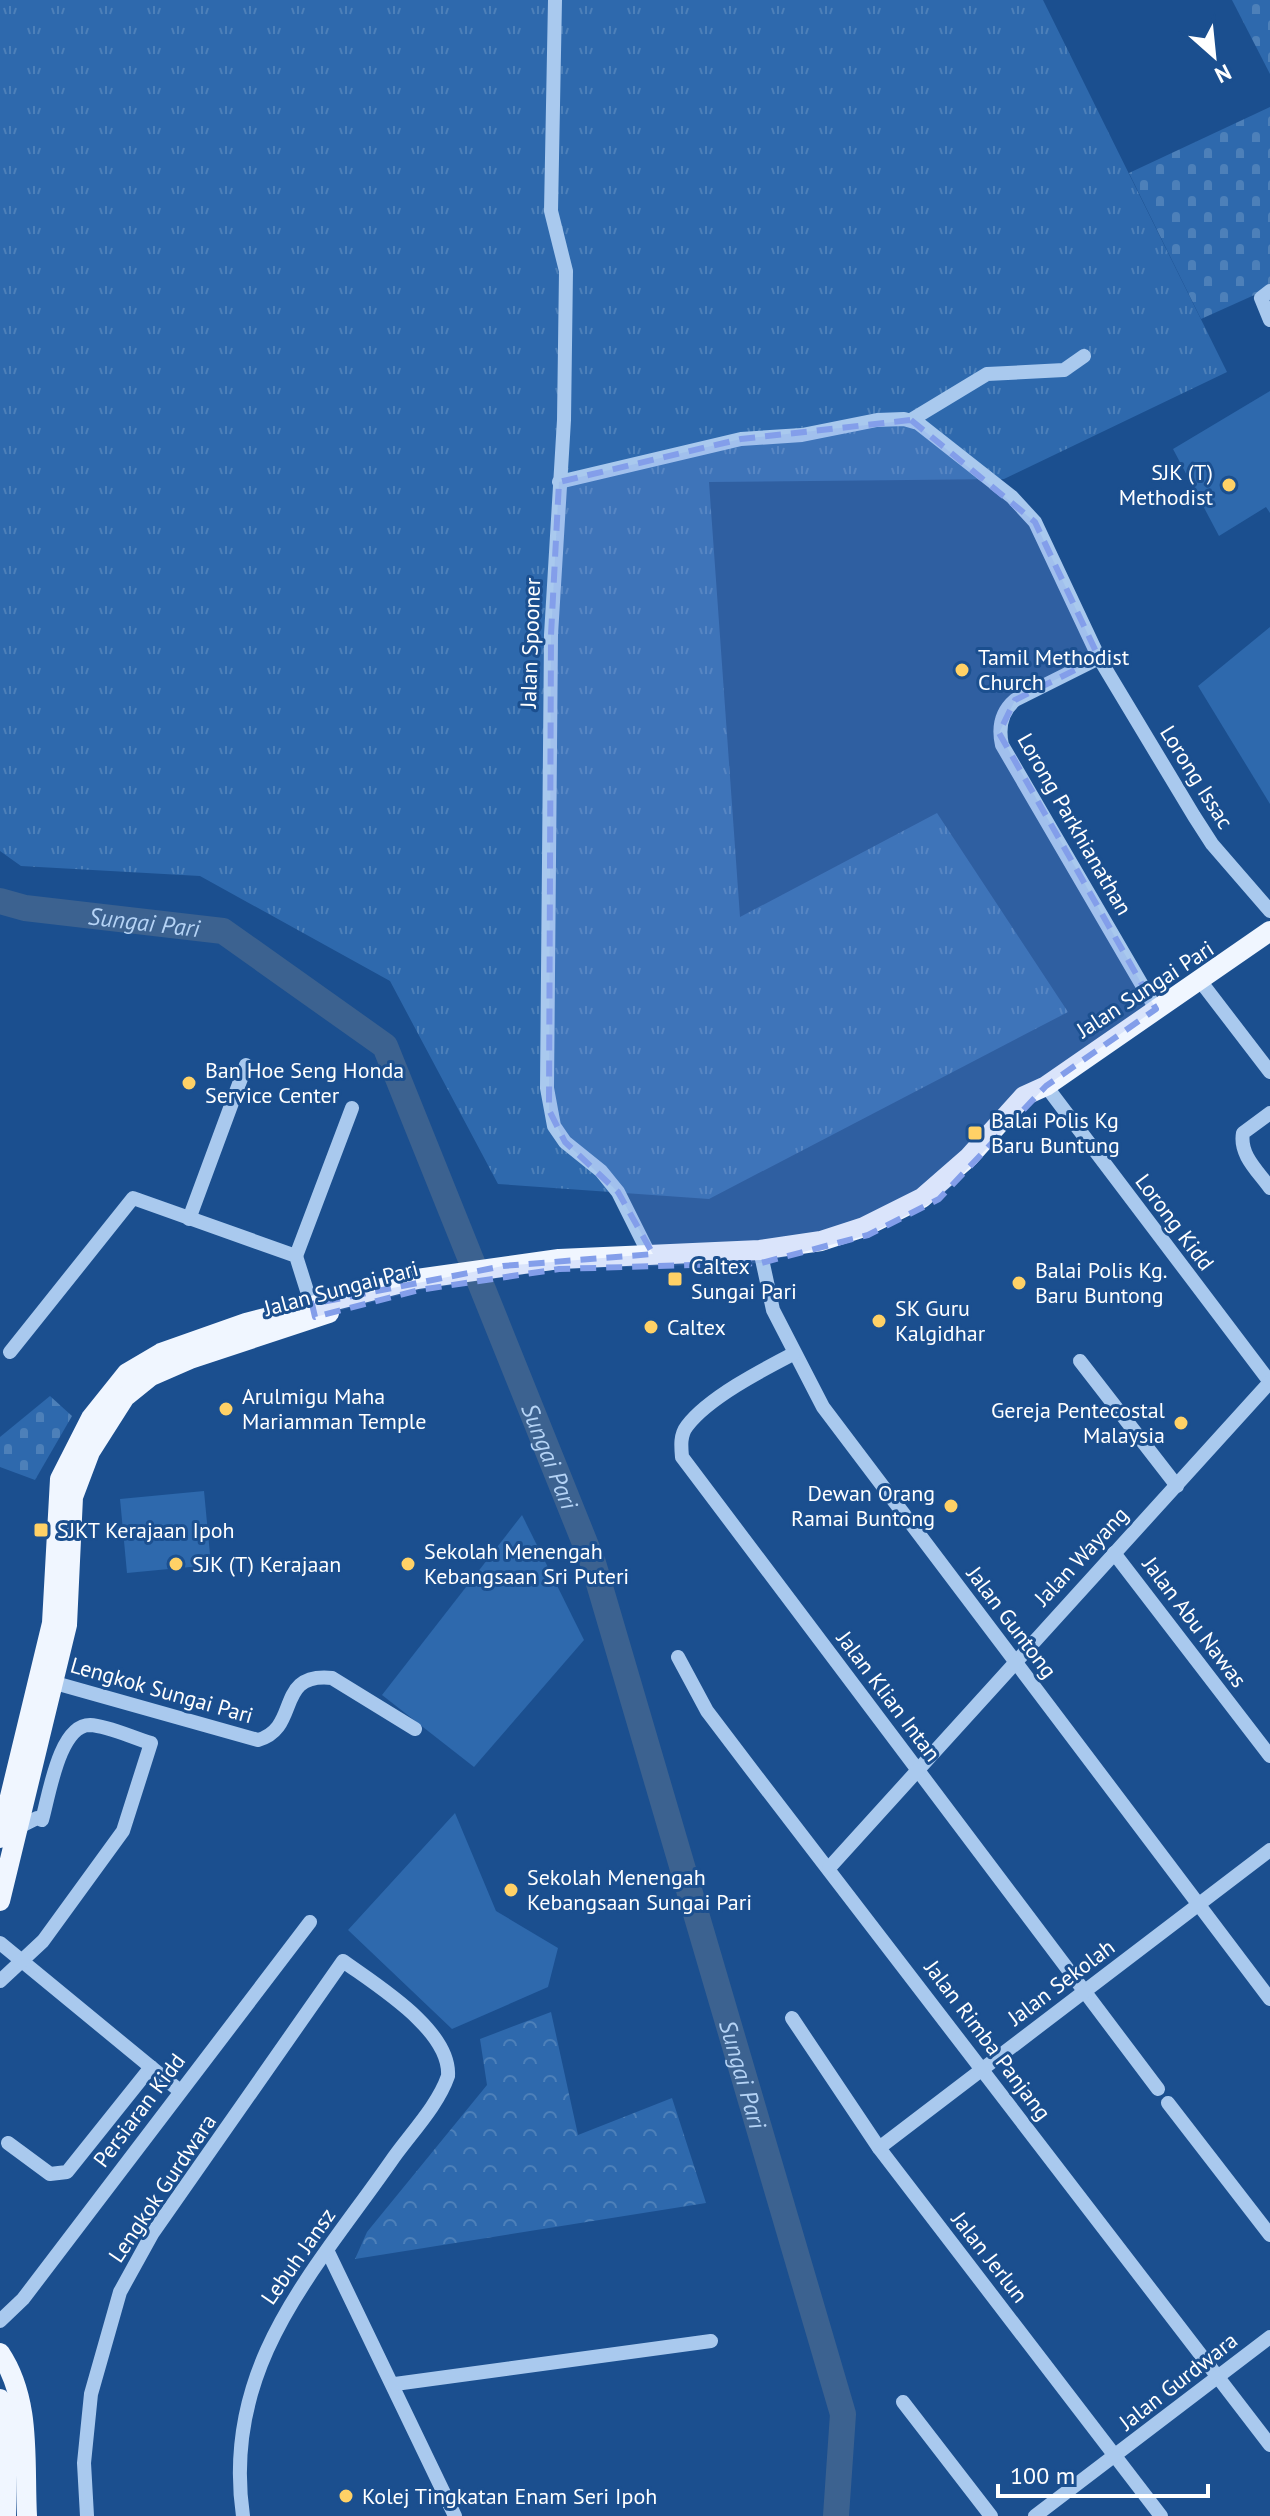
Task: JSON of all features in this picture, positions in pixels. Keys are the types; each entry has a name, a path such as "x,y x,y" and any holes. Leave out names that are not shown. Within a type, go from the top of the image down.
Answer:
{"main road":[{"name":"Jalan Sungai Pari","path":"559,1264 761,1256 868,1235 918,1213 939,1199 1011,1121 1042,1097 1046,1086 1156,1009 1201,982 1270,931"},
{"name":"Jalan Sungai Pari","path":"0,1901 42,1732 52,1623 77,1481 105,1426 125,1397 151,1376 168,1368 313,1310 418,1284 649,1254 761,1256"},
{"name":"Jalan Sungai Pari","path":"0,1838 47,1680"},
{"path":"0,2353 13,2378 25,2422 27,2516"},
{"path":"0,2399 6,2427 6,2516"}],"street":[{"name":"Jalan Spooner","path":"555,0 551,211 566,271 564,420 551,635 549,1110 565,1142 601,1171 618,1192 649,1254"},
{"path":"1265,295 1270,320"},
{"path":"559,482 741,439 802,435 877,420 911,420 987,374 1064,370 1084,356"},
{"name":"Lorong Issac","path":"911,420 961,454 1012,497 1035,522 1049,545 1099,658 1212,844 1270,911"},
{"name":"Lorong Parkhianathan","path":"1099,658 1015,700 1006,708 999,733 1002,745 1156,1009"},
{"path":"1201,982 1270,1072"},
{"path":"1256,1054 1270,1045"},
{"path":"189,1219 246,1065"},
{"name":"Lorong Kidd","path":"1046,1086 1270,1382"},
{"path":"313,1310 296,1256 352,1108"},
{"path":"1270,1113 1243,1133 1241,1143 1244,1154 1270,1188"},
{"path":"10,1352 133,1198 296,1256"},
{"name":"Jalan Guntong","path":"761,1256 773,1310 823,1407 1270,1999"},
{"name":"Jalan Klian Intan","path":"793,1354 736,1388 687,1426 681,1441 682,1457 1158,2089"},
{"path":"1080,1361 1177,1486"},
{"name":"Jalan Wayang","path":"829,1868 1270,1382"},
{"name":"Jalan Abu Nawas","path":"1114,1553 1270,1756"},
{"name":"Jalan Rimba Panjang","path":"678,1657 707,1711 1270,2445"},
{"name":"Lengkok Sungai Pari","path":"47,1680 258,1740 274,1733 294,1691 303,1680 316,1676 332,1678 415,1729"},
{"path":"0,1981 43,1941 123,1831 151,1743 90,1725 76,1729 65,1740 42,1820 37,1818 19,1827"},
{"path":"42,1732 65,1740"},
{"name":"Jalan Sekolah","path":"879,2148 1270,1850"},
{"name":"Persiaran Kidd","path":"0,2321 15,2309 310,1922"},
{"path":"0,1943 180,2091"},
{"name":"Lebuh Jansz","path":"243,2516 241,2447 256,2374 276,2325 445,2084 448,2065 441,2047 397,2000 343,1961"},
{"name":"Lengkok Gurdwara","path":"87,2516 84,2463 91,2394 120,2292 152,2234 343,1961"},
{"name":"Jalan Jerlun","path":"792,2018 879,2148 1161,2516"},
{"path":"8,2143 50,2174 67,2172 151,2067"},
{"path":"1168,2103 1270,2235"},
{"path":"328,2252 395,2384 455,2516"},
{"name":"Jalan Gurdwara","path":"1035,2516 1270,2337"},
{"path":"395,2384 711,2341"},
{"path":"903,2402 991,2516"}],"highlighted area":[{"path":"911,420 1035,522 1099,658 1015,700 999,733 1156,1009 1046,1086 939,1199 868,1235 761,1263 559,1269 419,1290 315,1317 312,1304 503,1266 653,1254 618,1192 565,1142 549,1110 551,635 559,482 741,439"}],"green space":[{"path":"0,0 1043,0 1227,372 1004,479 709,482 740,917 937,813 1068,1012 709,1199 498,1184 390,981 200,876 21,866 0,851"},
{"path":"1232,0 1270,0 1270,74"},
{"path":"1270,107 1270,288 1201,319 1129,173"},
{"name":"SJK (T) Methodist","path":"1270,391 1270,513 1266,507 1219,536 1173,449"},
{"path":"1270,627 1270,804 1198,686"},
{"path":"50,1396 72,1416 35,1480 0,1467 0,1437"},
{"path":"204,1491 211,1565 127,1573 120,1499"},
{"path":"522,1515 584,1640 474,1767 382,1695"},
{"path":"455,1813 496,1911 558,1948 548,1987 452,2029 348,1930"},
{"path":"551,2012 578,2135 672,2098 706,2203 355,2259 367,2232 487,2085 480,2039"}],"waterway":[{"name":"Sungai Pari","path":"0,901 25,908 223,931 385,1046 593,1563 843,2414 836,2516"}],"place":[{"name":"SJK (T) Methodist","path":"1229,485"},
{"name":"Tamil Methodist Church","path":"962,670"},
{"name":"Ban Hoe Seng Honda Service Center","path":"189,1083"},
{"name":"Balai Polis Kg Baru Buntung","path":"975,1133"},
{"name":"Caltex Sungai Pari","path":"675,1279"},
{"name":"Balai Polis Kg. Baru Buntong","path":"1019,1283"},
{"name":"SK Guru Kalgidhar","path":"879,1321"},
{"name":"Caltex","path":"651,1327"},
{"name":"Arulmigu Maha Mariamman Temple","path":"226,1409"},
{"name":"Gereja Pentecostal Malaysia","path":"1181,1423"},
{"name":"Dewan Orang Ramai Buntong","path":"951,1506"},
{"name":"SJKT Kerajaan Ipoh","path":"41,1530"},
{"name":"SJK (T) Kerajaan","path":"176,1564"},
{"name":"Sekolah Menengah Kebangsaan Sri Puteri","path":"408,1564"},
{"name":"Sekolah Menengah Kebangsaan Sungai Pari","path":"511,1890"},
{"name":"Kolej Tingkatan Enam Seri Ipoh","path":"346,2496"}]}
